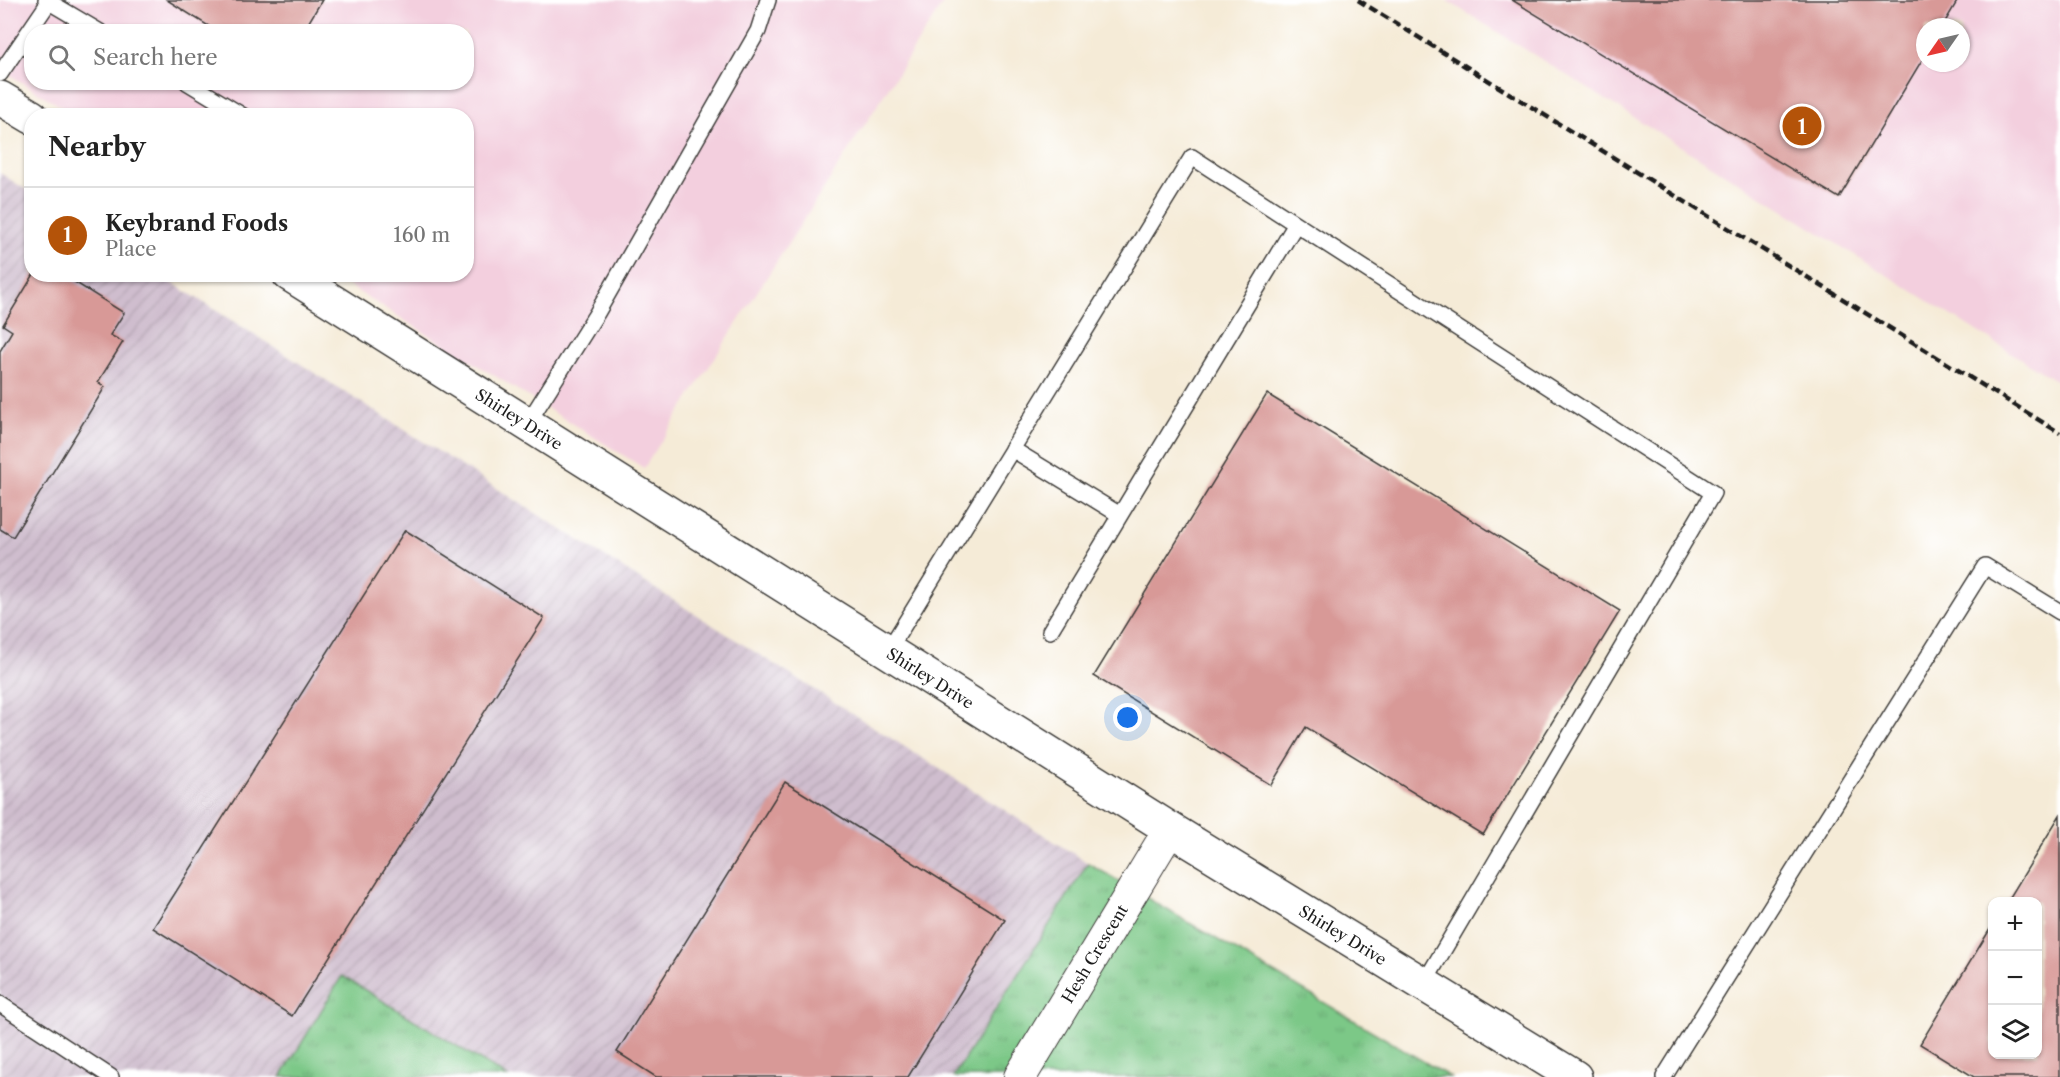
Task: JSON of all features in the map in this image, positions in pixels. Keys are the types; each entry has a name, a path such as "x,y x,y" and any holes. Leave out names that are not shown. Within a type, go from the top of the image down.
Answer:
{"street":[{"path":"0,98 24,112"},
{"name":"Shirley Drive","path":"302,282 1170,829 1575,1077"},
{"name":"Hesh Crescent","path":"1020,1077 1170,829"}],"lane":[{"path":"526,424 597,313 758,31 768,0"},
{"path":"33,24 48,1 87,24"},
{"path":"0,74 24,38"},
{"path":"200,90 230,108"},
{"path":"888,651 1192,157 1713,493 1423,985"},
{"path":"1050,631 1296,224"},
{"path":"1012,449 1120,515"},
{"path":"1664,1077 1985,566 2060,612"},
{"path":"0,1004 111,1077"}],"shaded area":[{"path":"0,0 945,0 644,468 342,282 474,282 474,108 64,108 34,90 474,90 474,24 24,24 24,84 0,69"},
{"path":"1446,0 2060,0 2060,383"},
{"path":"0,173 24,188 24,282 171,282 1088,863 953,1077 508,1077 343,976 281,1077 0,1077"}],"green space":[{"path":"1088,863 1450,1077 953,1077"},
{"path":"342,976 508,1077 281,1077"}],"building":[{"path":"167,0 322,0 308,24 205,24"},
{"path":"1512,0 1958,0 1947,18 1916,18 1916,70 1839,198"},
{"path":"29,282 75,282 124,313 110,335 123,342 98,382 105,387 13,537 0,529 0,351 12,331 3,325"},
{"path":"1267,394 1620,611 1483,835 1306,727 1271,785 1094,676"},
{"path":"405,530 544,618 292,1016 153,928"},
{"path":"785,782 1005,920 908,1077 656,1077 617,1052"},
{"path":"2060,815 2060,1077 1974,1077 1920,1044 1988,933 1988,1059 2042,1059 2042,897 2010,897"}],"railway":[{"path":"1358,0 2060,433"}],"place":[{"name":"Keybrand Foods","path":"1802,126"}]}
